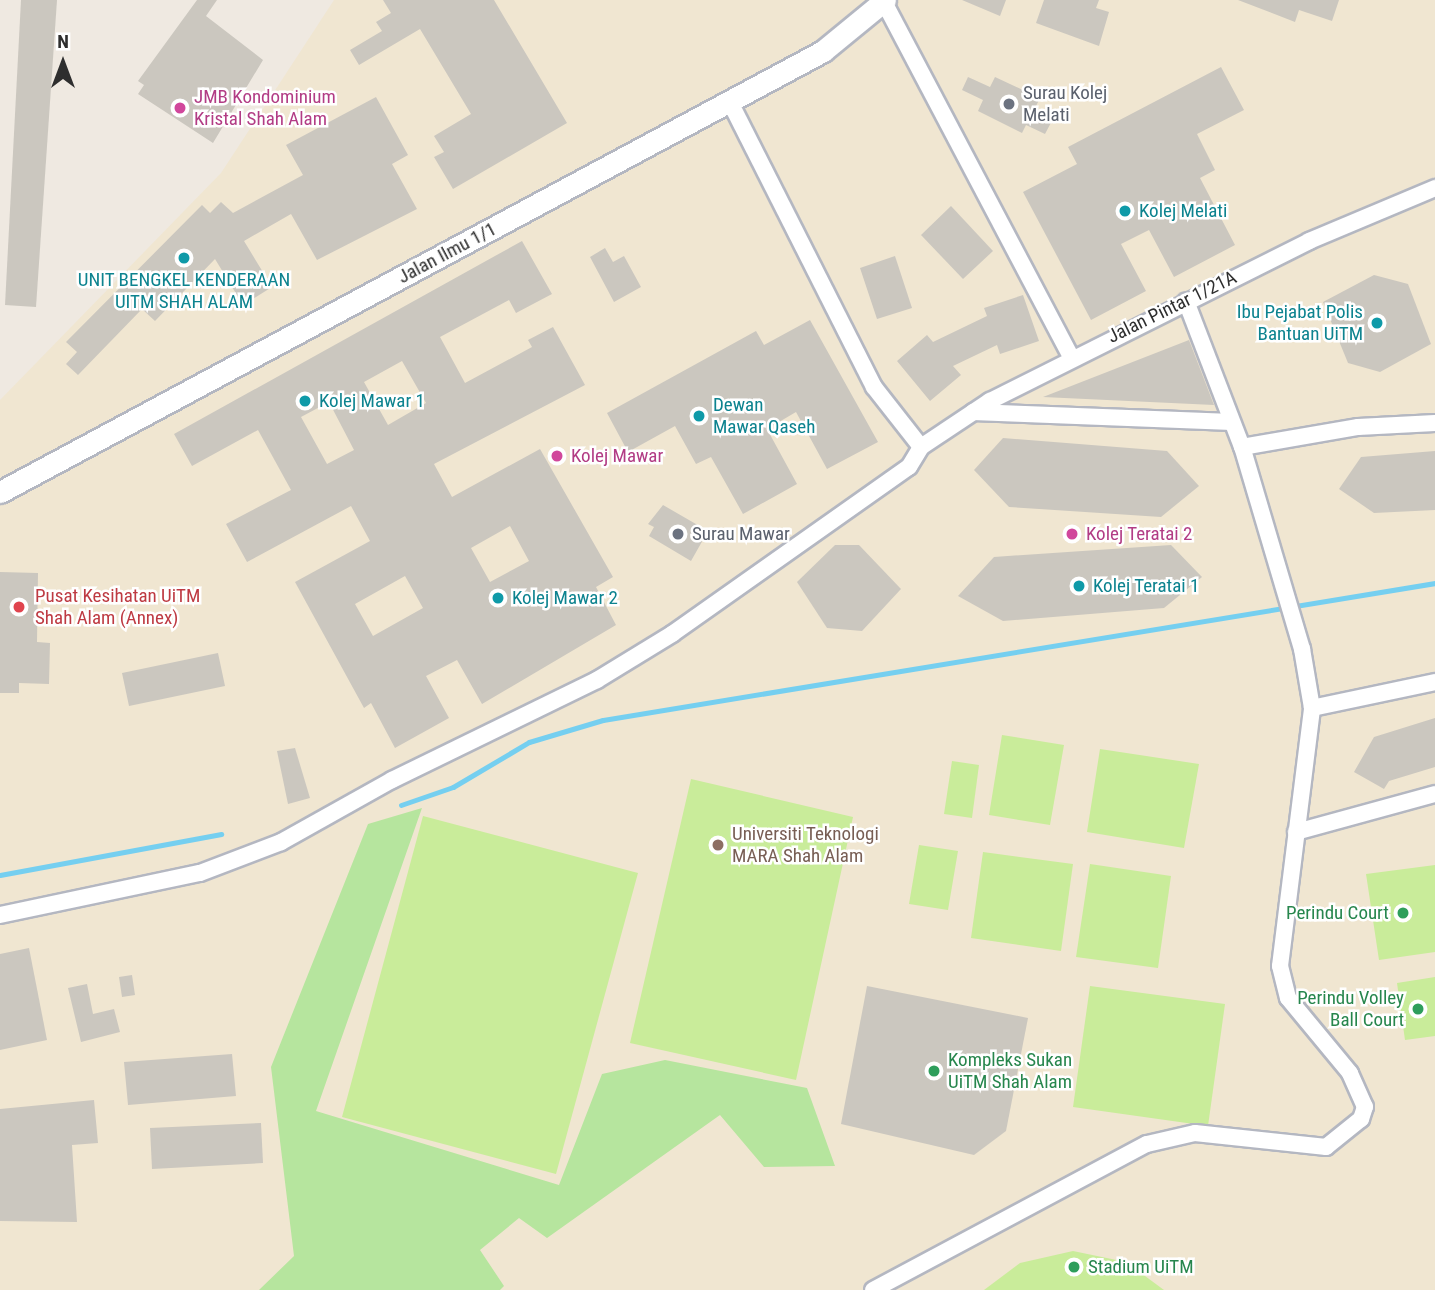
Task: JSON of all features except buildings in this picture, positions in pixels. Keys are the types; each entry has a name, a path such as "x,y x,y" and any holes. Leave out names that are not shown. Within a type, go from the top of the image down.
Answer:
{"street":[{"name":"Jalan Ilmu 1/1","path":"0,492 824,51 884,1"},
{"path":"884,1 1071,356"},
{"path":"730,102 874,387 921,447"},
{"name":"Jalan Pintar 1/21A","path":"0,915 201,873 281,842 393,779 608,674 909,467 921,447 973,412 1071,356 1186,300 1435,188"},
{"path":"873,1290 1147,1144 1195,1133 1326,1147 1360,1119 1365,1096 1288,998 1280,966 1312,708 1297,633 1242,447 1186,300"},
{"path":"973,412 1232,422"},
{"path":"1242,447 1358,427 1435,423"},
{"path":"1312,708 1435,682"},
{"path":"1296,832 1435,794"}],"shaded area":[{"name":"Universiti Teknologi MARA Shah Alam","path":"334,0 1435,0 1435,1290 0,1290 0,400 221,173"}],"green space":[{"path":"1002,735 1064,745 1050,825 989,815"},
{"path":"1100,749 1199,764 1184,848 1087,832"},
{"path":"952,761 979,765 972,818 944,814"},
{"path":"691,779 853,817 796,1080 630,1043"},
{"path":"422,808 316,1111 559,1185 602,1074 665,1060 807,1088 835,1166 764,1167 720,1115 547,1238 519,1218 480,1250 504,1286 500,1290 259,1290 294,1256 271,1067 368,824"},
{"path":"423,816 638,873 556,1174 342,1117"},
{"path":"919,845 958,851 948,910 909,904"},
{"path":"983,852 1073,864 1061,951 971,938"},
{"path":"1090,864 1171,876 1158,968 1076,957"},
{"name":"Perindu Court","path":"1435,865 1435,952 1379,960 1366,874"},
{"name":"Perindu Volley Ball Court","path":"1435,977 1435,1036 1405,1040 1397,983"},
{"path":"1090,986 1225,1004 1208,1126 1073,1107"},
{"name":"Stadium UiTM","path":"1073,1251 1126,1262 1164,1290 984,1290 1020,1263"}],"waterway":[{"path":"401,805 453,787 529,742 603,720 1435,583"},
{"path":"0,875 221,834"}],"place":[{"name":"Surau Kolej Melati","path":"1009,104"},
{"name":"JMB Kondominium Kristal Shah Alam","path":"180,108"},
{"name":"Kolej Melati","path":"1125,211"},
{"name":"UNIT BENGKEL KENDERAAN UITM SHAH ALAM","path":"184,258"},
{"name":"Ibu Pejabat Polis Bantuan UiTM","path":"1377,323"},
{"name":"Kolej Mawar 1","path":"305,401"},
{"name":"Dewan Mawar Qaseh","path":"699,416"},
{"name":"Kolej Mawar","path":"557,456"},
{"name":"Surau Mawar","path":"678,534"},
{"name":"Kolej Teratai 2","path":"1072,534"},
{"name":"Kolej Teratai 1","path":"1079,586"},
{"name":"Kolej Mawar 2","path":"498,598"},
{"name":"Pusat Kesihatan UiTM Shah Alam (Annex)","path":"19,607"},
{"name":"Universiti Teknologi MARA Shah Alam","path":"718,845"},
{"name":"Perindu Court","path":"1403,913"},
{"name":"Perindu Volley Ball Court","path":"1418,1009"},
{"name":"Kompleks Sukan UiTM Shah Alam","path":"934,1071"},
{"name":"Stadium UiTM","path":"1074,1267"}]}
